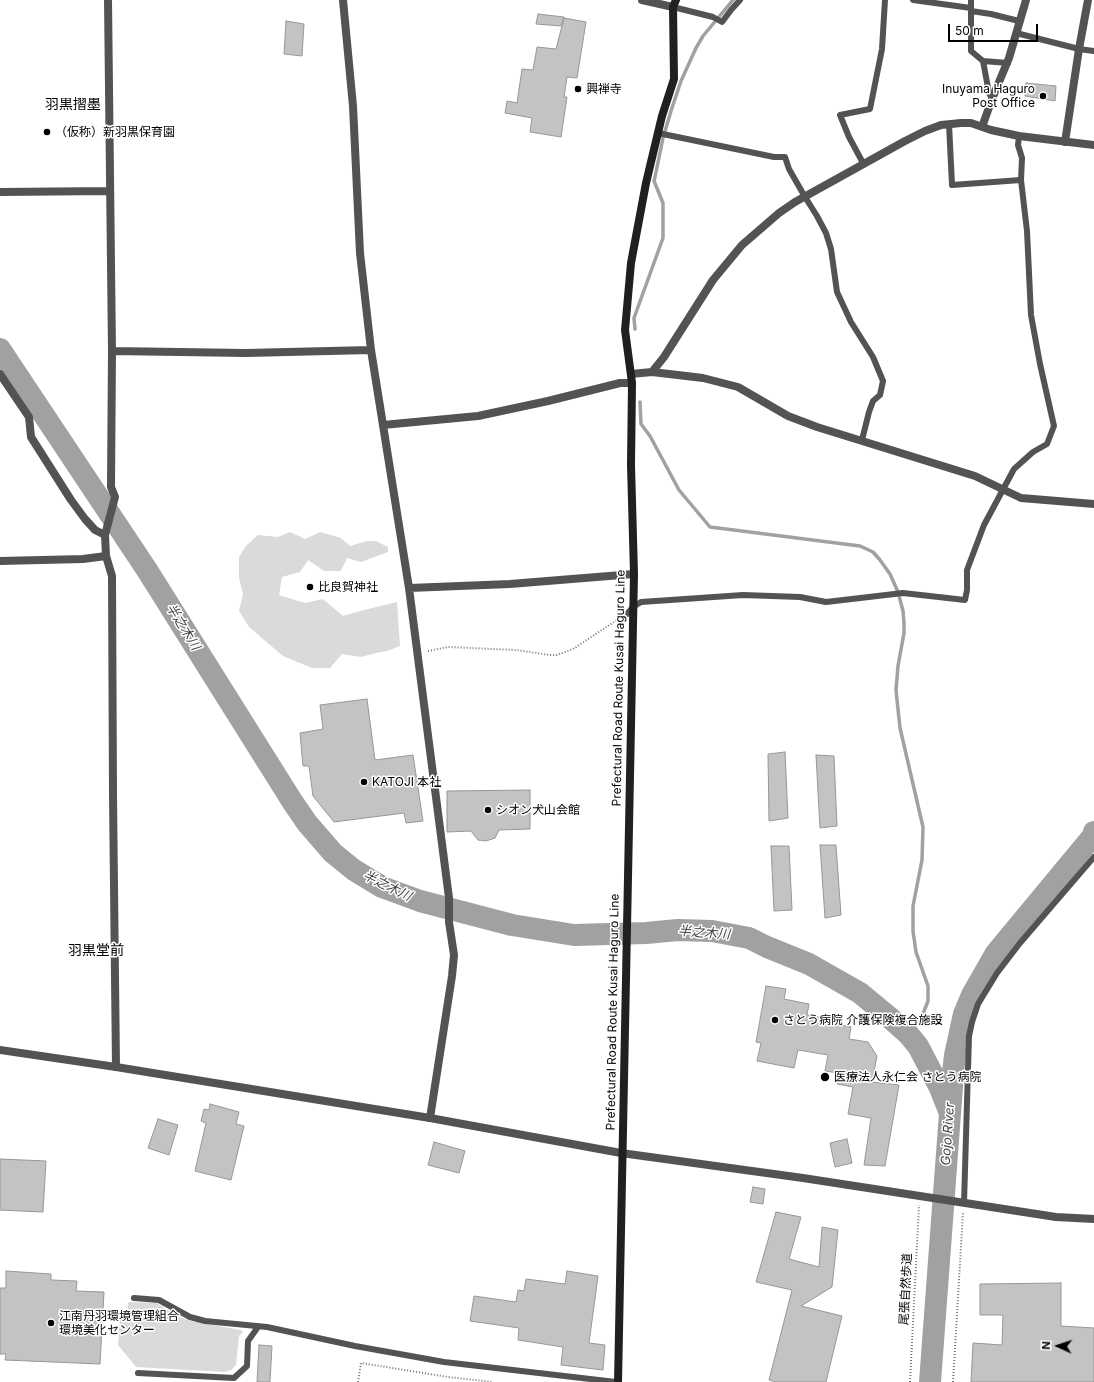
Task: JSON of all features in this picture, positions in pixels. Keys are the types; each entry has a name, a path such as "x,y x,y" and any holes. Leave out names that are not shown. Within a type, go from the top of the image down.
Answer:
{"main road":[{"name":"Prefectural Road Route Kusai Haguro Line","path":"617,1382 634,574 631,465 632,379 625,330 631,263 646,183 658,133 674,79 674,4"}],"street":[{"path":"108,0 112,351 111,487 115,497 105,535 106,556 112,576 116,1067"},
{"path":"343,0 353,106 360,254 371,350 409,588 449,898 449,922 454,955 430,1118"},
{"path":"642,0 674,4"},
{"path":"982,127 1008,62 1026,0"},
{"path":"1065,142 1088,0"},
{"path":"652,372 713,280 742,245 779,213 864,163 925,130 941,125 971,123 1018,136 1094,145"},
{"path":"0,192 110,191"},
{"path":"112,351 246,353 371,350"},
{"path":"383,425 478,416 548,401 620,383 652,372 703,378 738,387 788,416 817,427 975,476 1021,498 1094,504"},
{"path":"0,374 29,417 31,437 71,500 95,530 105,535"},
{"path":"0,561 83,559 106,556"},
{"path":"409,588 510,584 634,574"},
{"path":"0,1050 116,1067 430,1118 621,1153 803,1178 1056,1217 1094,1219"}],"lane":[{"path":"674,4 713,17 722,22 740,0"},
{"path":"864,163 849,137 840,115 870,110 882,48 886,0"},
{"path":"913,0 971,10 1019,21"},
{"path":"971,0 971,51 984,61 1008,62"},
{"path":"1016,33 1079,49 1094,51"},
{"path":"984,61 989,93 992,99"},
{"path":"949,124 952,185 1021,180"},
{"path":"658,133 774,157 785,157 789,169 826,233 831,249 837,292 850,322 873,357 883,381 880,395 873,401 869,412 862,440"},
{"path":"627,614 641,602 743,595 800,597 826,602 903,593 965,600 967,590 967,570 984,525 1014,469 1033,452 1047,444 1054,426 1040,364 1031,314 1027,231 1021,180 1022,158 1018,145 1018,136"},
{"path":"964,1203 969,1036 978,1004 997,973 1020,943 1094,857"},
{"path":"134,1298 160,1300 190,1317 204,1321 267,1327 356,1346 444,1362 617,1382"},
{"path":"138,1373 234,1378 246,1366 248,1340 258,1327"}],"path":[{"path":"417,655 448,647 516,650 557,655 573,649 627,614"},
{"name":"尾張自然歩道","path":"910,1382 919,1196"},
{"path":"953,1382 964,1203"},
{"path":"358,1382 361,1363 448,1377 493,1382"}],"shaded area":[{"path":"290,532 305,539 320,532 341,538 350,546 367,541 376,541 388,547 388,552 361,562 347,558 341,571 324,571 308,560 300,572 282,577 279,595 305,603 323,599 343,616 397,602 400,646 387,651 361,657 342,654 330,668 312,668 283,656 249,627 239,611 243,594 239,578 239,557 246,546 258,535 278,537"},
{"path":"129,1302 157,1303 177,1316 191,1321 241,1330 243,1332 239,1336 236,1365 231,1370 225,1372 136,1367 118,1345 120,1318 127,1318"}],"building":[{"path":"538,14 564,17 561,26 536,24"},
{"path":"564,18 586,22 577,78 567,77 564,97 567,97 561,137 530,132 532,118 505,113 507,101 517,103 522,69 533,70 537,47 556,49"},
{"path":"286,21 304,24 302,56 284,54"},
{"path":"1026,83 1056,86 1055,101 1025,96"},
{"name":"KATOJI 本社","path":"367,699 375,760 413,755 423,821 406,823 404,813 334,822 313,796 309,766 303,766 300,733 323,729 320,705"},
{"path":"785,752 788,818 769,821 768,754"},
{"path":"816,755 834,756 837,826 820,828"},
{"name":"シオン犬山会館","path":"530,790 530,829 499,830 495,838 486,841 478,840 471,831 447,832 447,791"},
{"path":"820,845 836,845 841,915 825,918"},
{"path":"771,846 789,846 792,910 774,911"},
{"path":"766,986 786,989 784,999 809,1004 807,1015 821,1017 820,1021 851,1027 849,1039 868,1042 877,1056 872,1082 899,1085 885,1166 864,1165 871,1118 848,1114 853,1087 837,1084 838,1073 825,1071 828,1055 798,1050 794,1068 757,1061 761,1043 756,1042"},
{"path":"210,1104 239,1112 236,1124 244,1126 231,1180 195,1171 206,1123 201,1121 204,1109 209,1110"},
{"path":"158,1119 178,1125 169,1155 148,1148"},
{"path":"847,1139 852,1163 835,1167 830,1143"},
{"path":"434,1142 465,1151 459,1173 428,1165"},
{"path":"0,1159 46,1161 43,1212 0,1210"},
{"path":"753,1187 765,1189 763,1204 750,1202"},
{"path":"776,1212 801,1217 789,1259 819,1267 822,1227 838,1230 832,1287 801,1306 842,1316 826,1382 776,1382 769,1380 792,1290 756,1282"},
{"name":"江南丹羽環境管理組合 環境美化センター","path":"6,1271 51,1274 51,1280 77,1281 76,1291 104,1292 100,1364 5,1360 6,1354 0,1354 0,1288 6,1288"},
{"path":"567,1271 598,1276 589,1343 605,1345 603,1370 561,1365 563,1347 518,1340 519,1328 470,1321 474,1296 516,1302 518,1290 524,1291 526,1279 565,1284"},
{"path":"1061,1283 1061,1326 1094,1328 1094,1382 971,1382 973,1343 1002,1345 1003,1315 980,1315 980,1284"},
{"path":"259,1345 272,1346 270,1382 257,1382"}],"waterway":[{"path":"635,329 634,318 663,238 663,203 654,181 663,138 671,111 681,81 696,48 703,36 733,0"},
{"name":"半之木川","path":"0,349 147,570 292,801 307,823 333,853 354,870 382,887 420,901 512,925 574,935 646,933 678,930 712,931 749,938 809,964 860,993 889,1017 908,1034 918,1046 940,1088 949,1111"},
{"path":"640,402 641,424 650,436 679,490 710,527 860,546 873,552 880,560 890,574 898,592 903,611 904,623 896,690 900,728 923,827 922,860 913,906 913,931 916,952 928,986 928,1001 921,1019 908,1034"},
{"name":"Gojo River","path":"930,1382 953,1073 955,1055 964,1014 972,995 996,953 1093,836 1094,832"}],"place":[{"name":"興禅寺","path":"578,89"},
{"name":"Inuyama Haguro Post Office","path":"1043,96"},
{"name":"（仮称）新羽黒保育園","path":"47,132"},
{"name":"比良賀神社","path":"310,587"},
{"name":"KATOJI 本社","path":"364,782"},
{"name":"シオン犬山会館","path":"488,810"},
{"name":"さとう病院 介護保険複合施設","path":"775,1020"},
{"name":"医療法人永仁会 さとう病院","path":"825,1077"},
{"name":"江南丹羽環境管理組合 環境美化センター","path":"51,1323"}],"district":[{"name":"羽黒摺墨","path":"73,105"},
{"name":"羽黒堂前","path":"96,951"}]}
